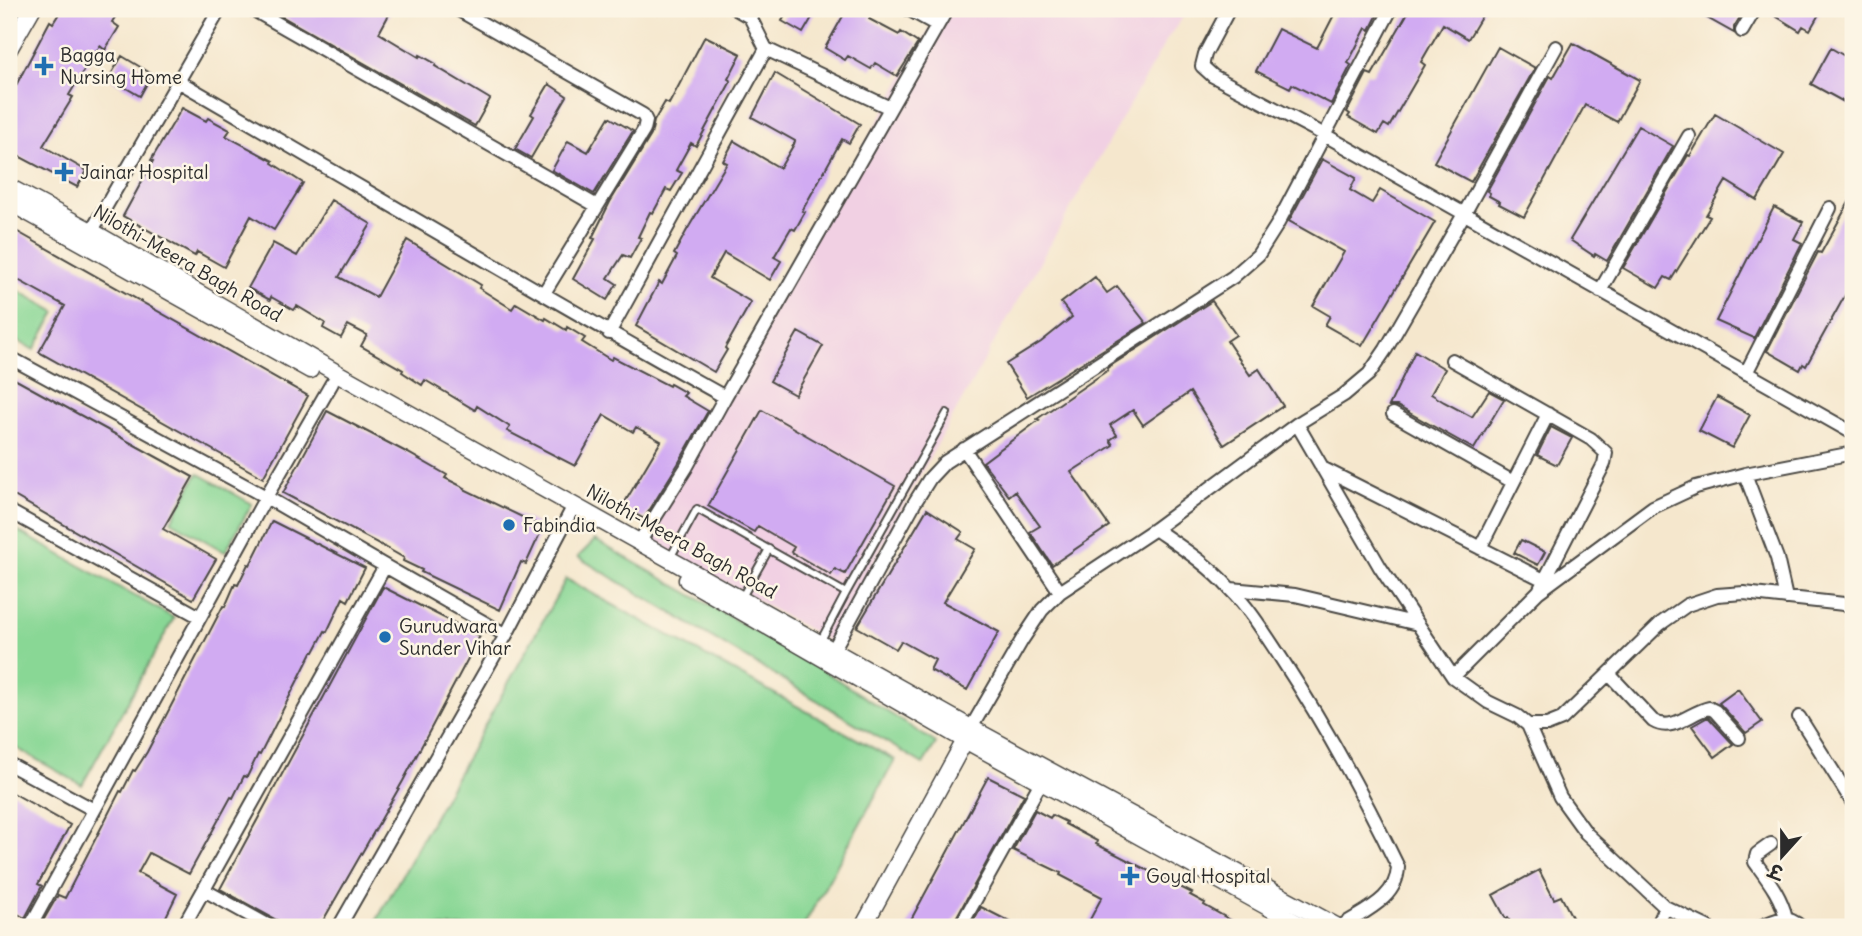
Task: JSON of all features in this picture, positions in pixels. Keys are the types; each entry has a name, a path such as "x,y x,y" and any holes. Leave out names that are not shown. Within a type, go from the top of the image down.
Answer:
{"street":[{"path":"9,49 32,9"},
{"path":"88,237 220,9"},
{"path":"252,9 597,206"},
{"path":"457,9 642,115 646,121 644,130 544,293"},
{"path":"736,9 750,17 766,49 890,108"},
{"path":"908,9 937,25"},
{"path":"640,541 686,468 947,9"},
{"path":"1229,9 1205,54 1202,66 1213,76 1323,134 1853,433"},
{"path":"827,651 930,478 945,462 1233,277 1258,255 1277,225 1391,9"},
{"path":"1742,31 1755,9"},
{"path":"863,927 968,734 1042,610 1060,593 1155,529 1297,424 1344,395 1368,374 1386,349 1464,214 1556,47"},
{"path":"609,333 766,49"},
{"path":"178,81 609,333 725,397"},
{"path":"1600,291 1689,136"},
{"name":"Nilothi-Meera Bagh Road","path":"9,187 332,383 827,651"},
{"name":"Nilothi-Meera Bagh Road","path":"9,202 88,237 640,541 968,734 1041,782 1304,927"},
{"path":"1746,373 1830,208"},
{"path":"9,357 266,497 506,635"},
{"path":"1452,360 1591,439 1606,453 1604,464 1541,586"},
{"path":"30,927 266,497 332,383"},
{"path":"1393,414 1513,482"},
{"path":"1480,548 1548,414"},
{"path":"1297,424 1380,567 1453,677 1488,702 1517,716 1528,725 1560,797 1586,833 1665,907 1707,927"},
{"path":"964,449 1060,593"},
{"path":"1453,677 1541,586 1653,507 1696,487 1745,474 1853,453"},
{"path":"1322,468 1480,548 1541,586"},
{"path":"1745,474 1777,558 1786,598"},
{"path":"9,511 200,617"},
{"path":"339,927 506,635 570,513"},
{"path":"1155,529 1202,563 1231,589 1256,622 1316,711 1357,784 1398,867 1398,880 1393,890 1339,927"},
{"path":"183,927 385,566"},
{"path":"1231,589 1295,595 1418,624"},
{"path":"1528,725 1547,725 1562,719 1660,624 1687,605 1717,595 1744,593 1853,605"},
{"path":"1609,674 1653,721 1660,725 1675,724 1709,708 1715,710 1739,738"},
{"path":"1799,717 1853,803"},
{"name":"Nilothi-Meera Bagh Road","path":"968,734 1339,927"},
{"path":"9,764 94,810"},
{"path":"960,927 1041,782"},
{"path":"1771,844 1756,854 1755,862 1783,905 1786,918"},
{"path":"204,890 271,927"},
{"path":"1656,927 1665,907"},
{"path":"1759,927 1786,918 1801,927"}],"lane":[{"path":"827,651 846,593 947,413"},
{"path":"670,558 697,509 846,593"},
{"path":"741,598 769,549"}],"shaded area":[{"path":"941,9 1189,9 1167,39 1000,332 831,642 645,537"}],"green space":[{"path":"10,286 56,312 34,350 9,336"},
{"path":"198,473 252,504 225,552 171,521"},
{"path":"9,526 174,618 82,785 9,744"},
{"path":"595,540 813,664 936,743 923,764 578,557"},
{"path":"566,579 895,760 803,927 373,927"}],"building":[{"path":"62,9 120,9 112,22 119,27 105,50 100,46 84,70 69,95 73,97 43,146 87,171 77,187 9,151 9,104 15,93 13,91 50,21 53,23"},
{"path":"269,9 392,9 379,33 436,64 435,66 490,99 475,126"},
{"path":"789,9 817,9 803,33 782,21"},
{"path":"847,9 864,9 872,13 869,19 899,35 901,32 918,43 897,76 875,63 871,69 848,56 845,60 825,48"},
{"path":"1337,9 1374,9 1371,13 1377,16 1370,30 1366,28 1331,104 1292,84 1290,88 1256,71 1278,29 1317,48"},
{"path":"1410,9 1486,9 1468,39 1443,24 1421,62 1425,65 1389,127 1384,124 1378,134 1348,117 1350,114 1347,112 1367,73 1372,75"},
{"path":"1691,9 1745,9 1734,27 1734,33"},
{"path":"1764,9 1822,9 1810,30 1803,26 1800,31"},
{"path":"705,36 741,54 728,79 731,81 696,146 691,143 676,170 682,173 671,191 666,189 653,213 650,212 638,237 641,238 630,258 623,255 608,278 617,284 607,300 573,279 595,239 592,238 610,202 651,135 654,121 665,102 669,104"},
{"path":"1573,43 1640,80 1617,122 1585,105 1524,217 1499,204 1487,191 1550,76 1553,78"},
{"path":"1498,47 1535,68 1471,182 1434,162"},
{"path":"1831,48 1853,61 1853,107 1811,84"},
{"path":"122,56 152,74 140,96 109,78"},
{"path":"775,73 860,124 849,143 842,139 802,211 805,212 795,230 791,228 774,257 781,261 770,280 724,253 710,278 751,302 714,372 636,326 659,282 662,284 677,256 674,254 687,230 727,163 723,161 734,141 780,168 794,144 795,141 752,117"},
{"path":"549,84 567,96 531,158 515,149"},
{"path":"182,108 230,130 226,136 273,161 272,163 303,183 274,230 251,216 224,267 197,252 195,256 123,216 153,161 151,160"},
{"path":"1715,114 1784,154 1757,200 1726,181 1706,215 1710,217 1671,280 1665,277 1658,288 1623,268 1688,155 1690,156"},
{"path":"609,117 633,131 594,194 552,170 568,141 588,152"},
{"path":"1638,126 1673,146 1607,261 1570,240"},
{"path":"1322,159 1356,178 1350,190 1372,203 1380,190 1435,222 1362,346 1325,325 1330,316 1313,306 1344,252 1289,221"},
{"path":"1853,195 1853,281 1806,366 1803,364 1800,370 1767,351 1818,252 1821,253"},
{"path":"331,200 371,224 339,277 376,297 407,240 481,285 479,288 512,309 516,303 566,330 567,327 585,338 582,342 611,360 613,357 669,386 670,384 686,393 683,396 708,411 644,519 622,507 661,441 636,427 633,432 604,415 575,466 507,431 510,427 477,406 475,410 425,380 422,385 402,372 403,370 361,346 367,335 348,325 341,338 323,328 325,323 297,306 294,310 248,288 273,243 297,256"},
{"path":"1774,207 1803,222 1794,239 1802,243 1754,338 1716,321"},
{"path":"9,227 308,396 263,478 39,352 65,306 9,275"},
{"path":"1095,277 1107,293 1117,286 1146,323 1027,397 1006,364 1041,342 1072,317 1061,303"},
{"path":"1212,301 1236,335 1227,341 1250,375 1259,369 1283,406 1224,445 1190,392 1143,425 1133,410 1110,425 1117,435 1110,440 1113,445 1071,472 1109,526 1052,565 1030,532 1040,526 1015,491 1009,496 983,462 1039,420 1037,419 1108,370 1107,368"},
{"path":"798,332 823,346 795,395 770,381"},
{"path":"1415,351 1445,369 1431,394 1444,402 1472,417 1489,391 1504,399 1474,449 1397,406 1389,406"},
{"path":"9,376 193,477 163,529 216,559 193,599 9,493"},
{"path":"1717,397 1750,415 1732,448 1699,431"},
{"path":"762,410 895,486 845,574 835,569 831,575 791,552 794,547 758,526 754,532 708,506"},
{"path":"327,411 447,475 445,478 464,489 543,527 526,564 521,562 500,610 421,572 422,570 403,561 404,558 385,547 283,493"},
{"path":"1551,427 1572,438 1557,465 1537,455"},
{"path":"927,509 963,532 958,539 975,549 943,602 999,632 967,690 930,670 935,660 901,641 896,649 857,627"},
{"path":"272,521 365,568 348,601 343,598 327,632 325,631 312,652 260,755 258,754 247,777 244,776 233,798 231,797 189,874 149,853 138,873 177,894 161,927 40,926 58,895 65,898 120,791 122,792 133,770 135,771 147,752 223,606 225,607 248,564 250,565"},
{"path":"1521,540 1545,552 1538,565 1514,553"},
{"path":"383,587 480,636 403,781 324,919 318,927 289,927 220,889"},
{"path":"1738,689 1762,722 1746,733 1719,703"},
{"path":"1708,717 1733,744 1715,757 1692,726"},
{"path":"988,777 1024,795 951,927 907,927"},
{"path":"13,793 70,825 38,884 42,886 25,918 9,909 9,800"},
{"path":"1035,810 1066,822 1065,824 1097,841 1096,844 1192,893 1190,895 1205,903 1204,905 1243,927 1086,927 1102,897 1013,850"},
{"path":"1539,870 1554,899 1561,896 1574,921 1562,927 1513,927 1493,895"},
{"path":"981,907 1020,927 970,927"}],"place":[{"name":"Bagga Nursing Home","path":"44,66"},
{"name":"Jainar Hospital","path":"64,172"},
{"name":"Fabindia","path":"509,525"},
{"name":"Gurudwara Sunder Vihar","path":"385,637"},
{"name":"Goyal Hospital","path":"1130,876"}]}
